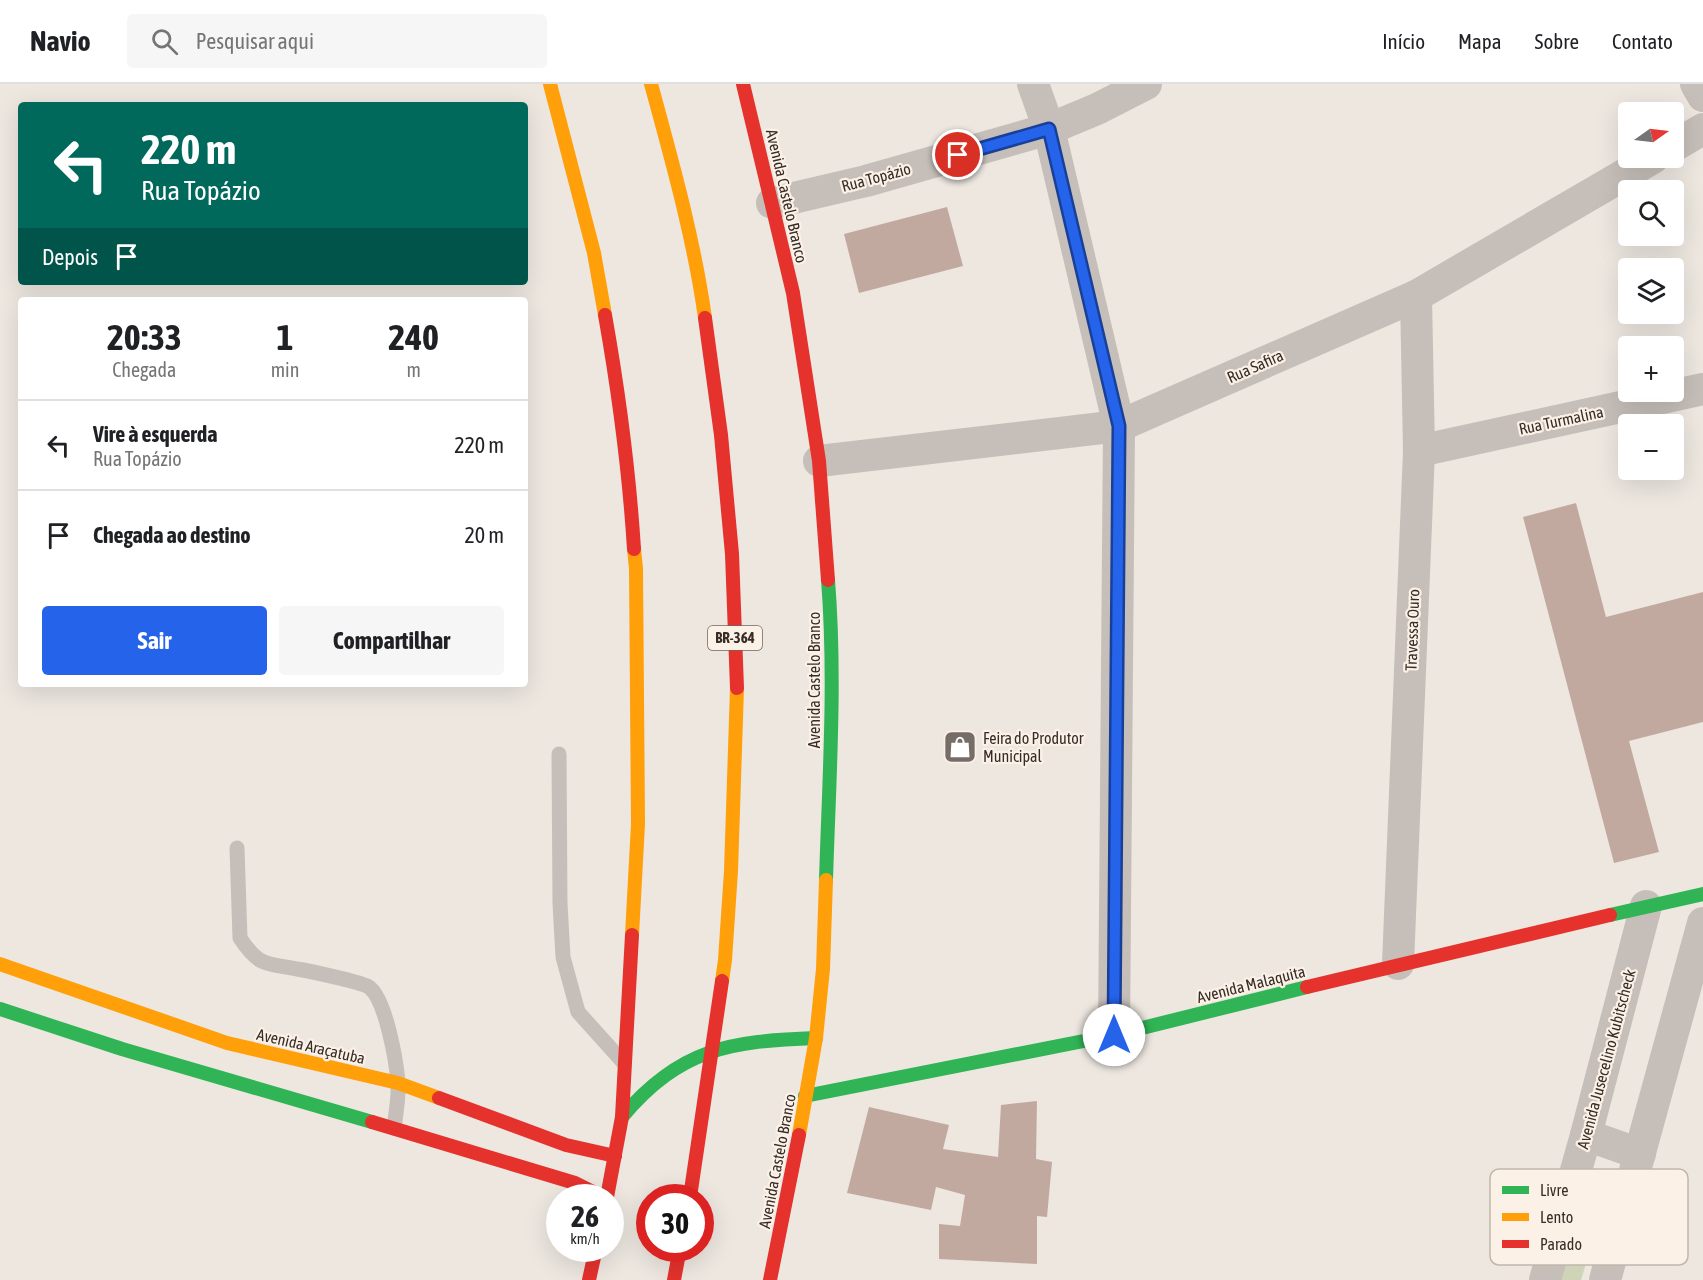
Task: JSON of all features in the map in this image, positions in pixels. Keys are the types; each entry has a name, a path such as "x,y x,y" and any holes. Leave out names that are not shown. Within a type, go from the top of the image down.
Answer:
{"main road":[{"path":"550,84 594,253 600,286 619,396 630,488 636,569 638,824 622,1116 610,1184"},
{"name":"BR-364","path":"651,84 678,181 702,297 721,435 732,554 737,700 731,871 725,960 692,1184"},
{"name":"Avenida Castelo Branco","path":"744,84 792,293 819,461 832,626 824,969 806,1096 770,1280"},
{"name":"Avenida Malaquita","path":"806,1096 1114,1035 1398,964 1703,894"},
{"name":"Avenida Araçatuba","path":"0,964 227,1043 398,1083 566,1145 615,1156"},
{"path":"0,1009 122,1049 577,1184"},
{"path":"622,1116 646,1088 677,1066 737,1044 764,1040 816,1038"},
{"path":"589,1280 593,1262"},
{"path":"674,1280 677,1262"}],"street":[{"path":"1033,84 1049,129 1119,426 1114,1035"},
{"name":"Rua Topázio","path":"772,203 866,181 1049,129 1097,109 1146,84"},
{"path":"1696,84 1703,96"},
{"path":"1684,140 1703,129"},
{"name":"Rua Safira","path":"819,461 1119,426 1416,296 1636,168"},
{"name":"Travessa Ouro","path":"1398,964 1419,451 1416,296"},
{"name":"Rua Turmalina","path":"1419,451 1703,389"},
{"name":"Avenida Jusecelino Kubitscheck","path":"1577,1169 1646,906"},
{"path":"1636,1169 1703,923"},
{"path":"1586,1136 1640,1154"},
{"name":"Avenida Jusecelino Kubitscheck","path":"1545,1280 1549,1265"},
{"path":"1605,1280 1609,1265"}],"lane":[{"path":"559,754 560,903 564,957 578,1012 625,1064"},
{"path":"237,848 240,938 248,950 260,962 367,986 382,1005 398,1083 394,1128"}],"green space":[{"path":"1565,1265 1586,1265 1581,1280 1561,1280"}],"building":[{"path":"947,207 963,266 859,293 844,234"},
{"path":"1576,503 1606,617 1703,592 1703,722 1629,741 1659,852 1614,863 1523,517"},
{"path":"1037,1101 1036,1159 1052,1162 1047,1217 1037,1216 1037,1264 939,1259 939,1224 960,1226 965,1195 936,1187 931,1210 847,1193 869,1107 949,1125 943,1149 998,1157 1001,1105"}],"traffic: fast":[{"path":"826,880 832,692 828,580"},
{"path":"1610,915 1703,894"},
{"path":"805,1096 1114,1035 1307,987"},
{"path":"0,1009 122,1049 372,1122"},
{"path":"622,1117 644,1094 686,1062 733,1046 786,1039 816,1038"}],"traffic: slow":[{"path":"550,84 594,253 605,315"},
{"path":"651,84 689,230 705,318"},
{"path":"632,935 638,824 634,549"},
{"path":"722,981 731,871 737,688"},
{"path":"799,1135 816,1038 823,969 826,880"},
{"path":"0,964 227,1043 398,1083 439,1098"}],"traffic: jam":[{"path":"743,84 793,293 819,461 828,580"},
{"path":"605,315 623,432 634,549"},
{"path":"705,318 721,435 732,554 737,688"},
{"path":"1307,987 1610,915"},
{"path":"609,1184 622,1117 632,935"},
{"path":"692,1184 722,981"},
{"path":"439,1098 566,1145 615,1156"},
{"path":"372,1122 577,1184"},
{"path":"770,1280 799,1135"},
{"path":"589,1280 593,1262"},
{"path":"674,1280 677,1262"}],"place":[{"name":"Feira do Produtor Municipal","path":"960,747"}],"route":[{"path":"958,155 1049,129 1119,426 1114,1035"}]}
